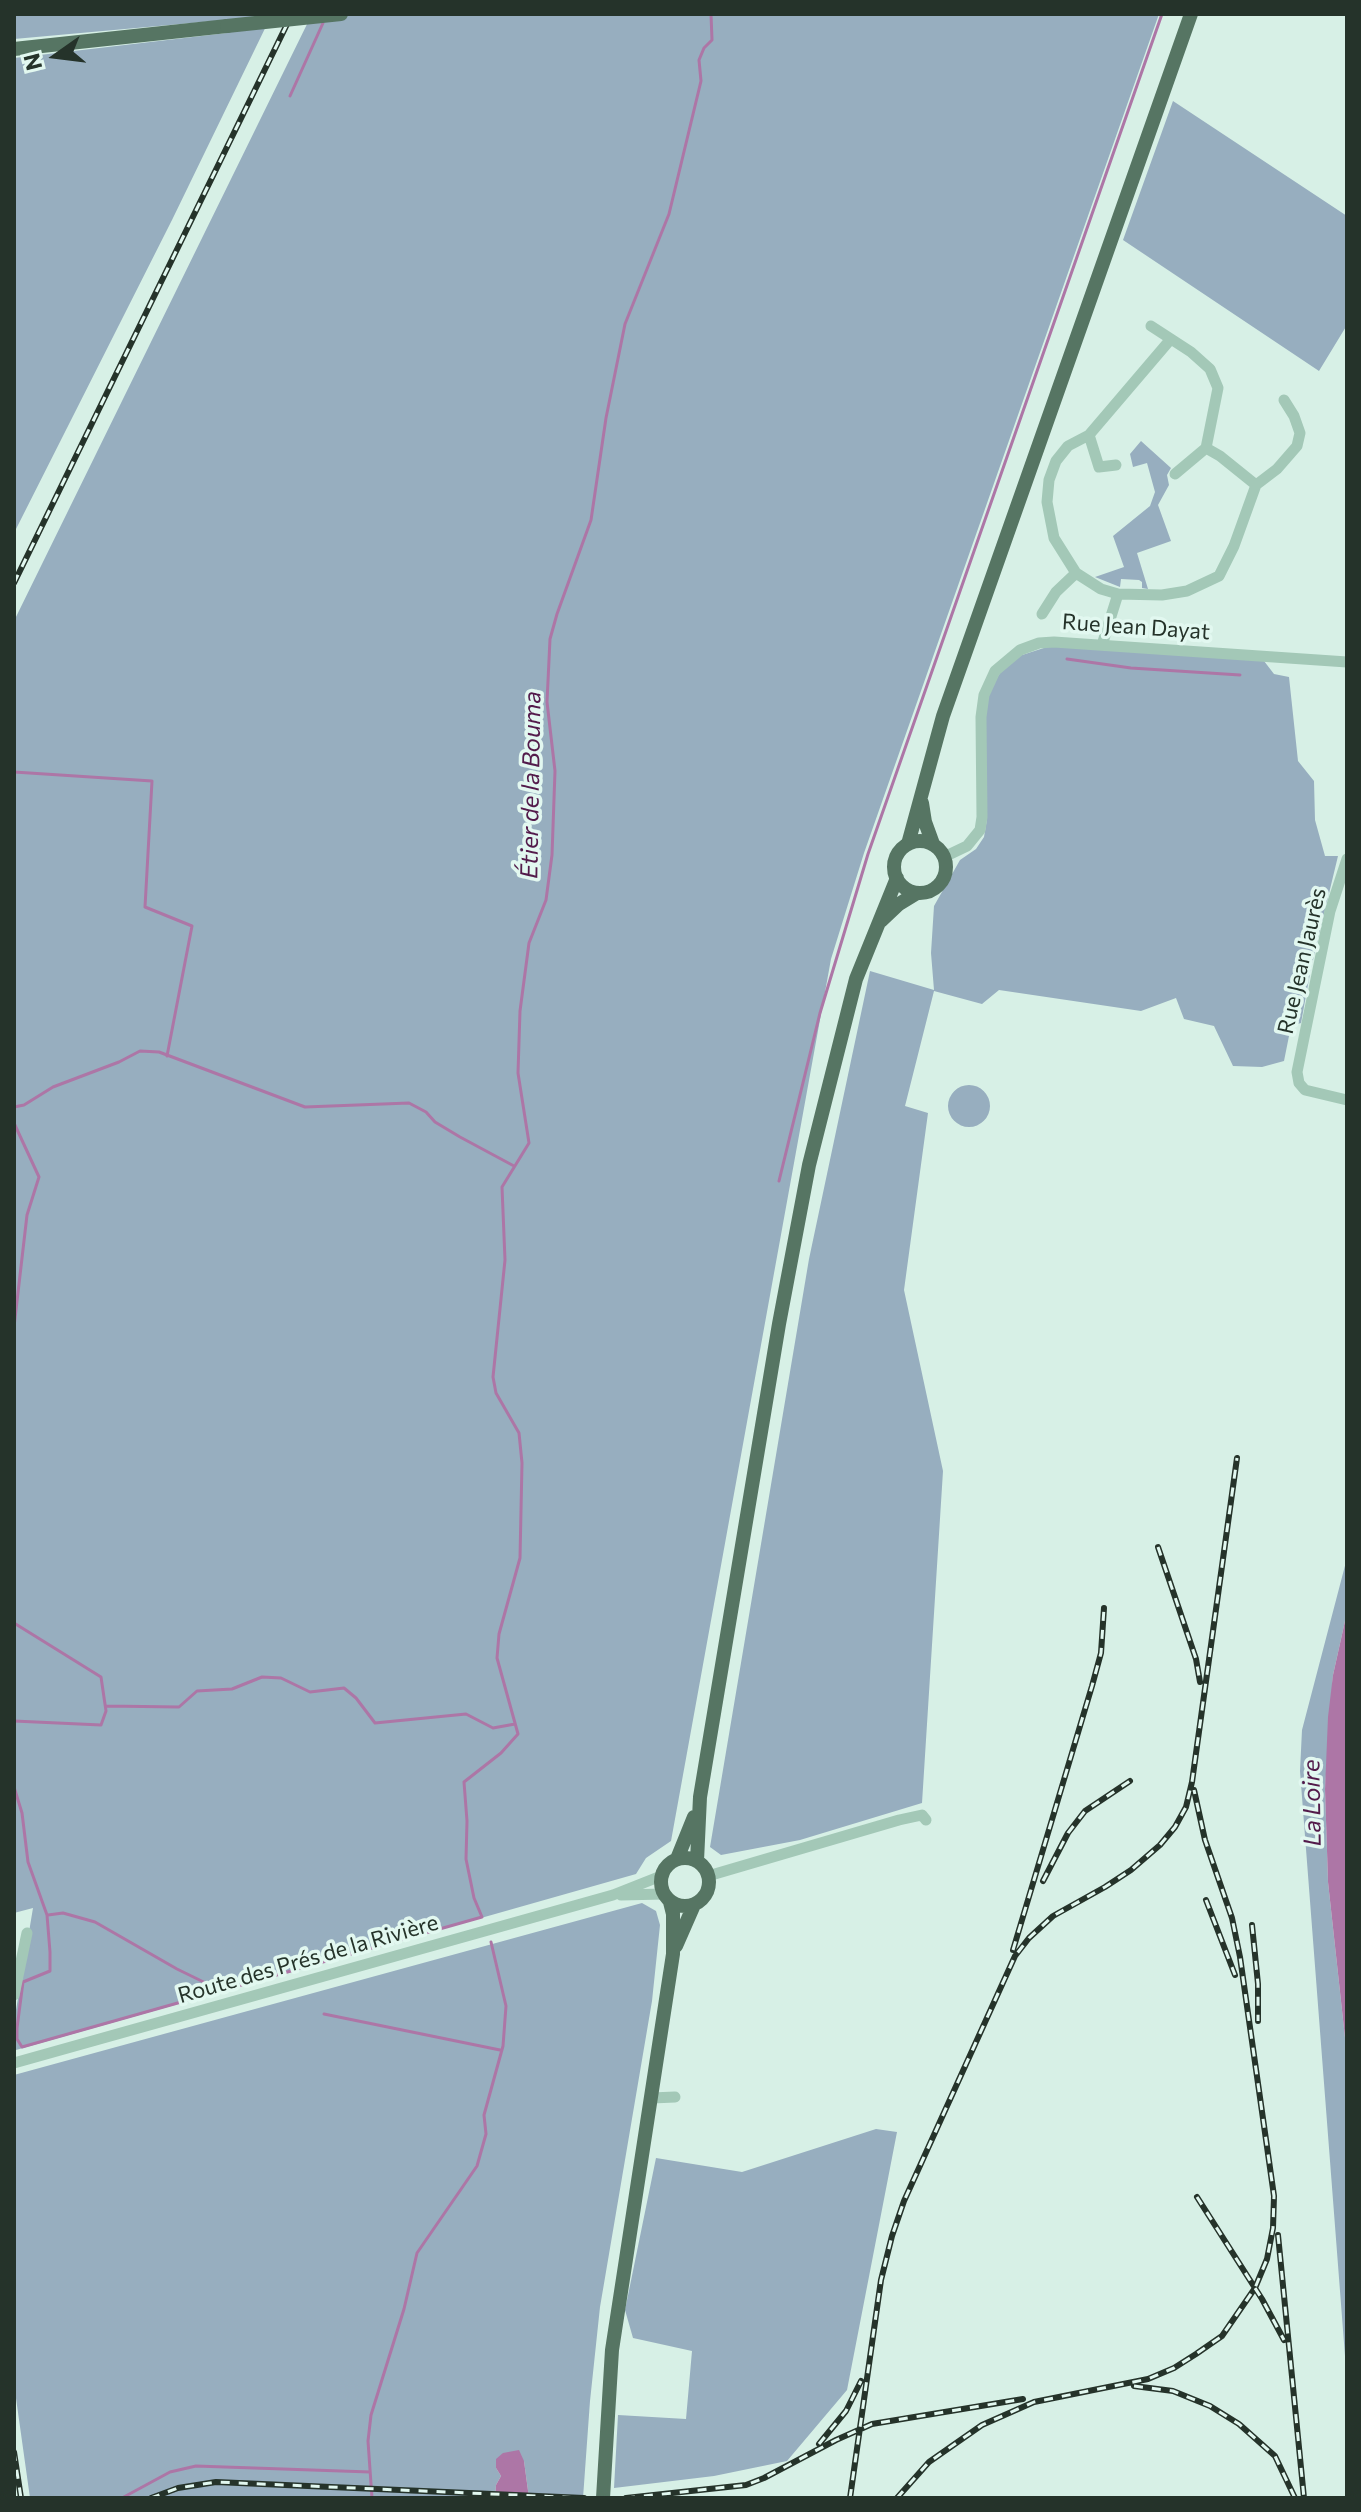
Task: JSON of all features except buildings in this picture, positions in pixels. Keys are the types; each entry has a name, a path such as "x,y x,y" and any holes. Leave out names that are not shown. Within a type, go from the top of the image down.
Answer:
{"main road":[{"path":"14,49 341,14"},
{"path":"908,844 943,716 1191,14"},
{"path":"881,921 899,904 941,883 946,871 944,857 933,844 925,822 921,798"},
{"path":"697,1861 700,1797 779,1324 809,1165 856,979 897,878 895,861 908,844 923,841 933,844"},
{"path":"897,878 904,887 917,893"},
{"path":"677,1859 700,1797"},
{"path":"603,2498 612,2350 673,1954 673,1914 661,1876 665,1867 677,1859 687,1858 697,1861 708,1876 706,1894 694,1905 673,1954"},
{"path":"667,1898 681,1906 694,1905"}],"street":[{"path":"1151,326 1191,352 1210,369 1218,388 1206,448 1175,474"},
{"path":"1170,340 1089,435 1068,446 1056,461 1049,480 1047,502 1054,538 1076,573 1101,589 1118,594 1162,595 1187,591 1219,576 1234,546 1256,485 1277,469 1297,446 1300,433 1284,400"},
{"path":"1089,435 1099,467 1116,465"},
{"path":"1206,448 1256,485"},
{"path":"1042,614 1056,592 1076,573"},
{"path":"1102,645 1118,594"},
{"name":"Rue Jean Dayat","path":"944,857 972,842 982,824 981,706 995,671 1016,652 1039,643 1054,642 1347,662"},
{"name":"Rue Jean Jaurès","path":"1347,859 1343,886 1330,911 1297,1072 1299,1083 1305,1090 1347,1100"},
{"path":"708,1876 899,1820 922,1815 926,1820"},
{"name":"Route des Prés de la Rivière","path":"14,2063 613,1895 661,1876"},
{"name":"Route des Prés de la Rivière","path":"613,1895 667,1898"},
{"path":"14,1995 27,1933"},
{"path":"652,2098 675,2097"}],"shaded area":[{"path":"14,14 272,14 14,533 14,58 227,33 225,20 14,39"},
{"path":"312,14 1159,14 864,853 831,959 671,1841 646,1858 636,1874 16,2050 14,2022 33,1908 14,1913 14,621"},
{"path":"1173,101 1347,216 1347,325 1319,371 1123,240"},
{"path":"1141,441 1171,468 1167,475 1169,485 1158,505 1171,541 1137,553 1148,589 1142,588 1139,580 1121,579 1120,587 1095,577 1124,567 1113,536 1150,506 1155,492 1147,463 1133,467 1130,454"},
{"path":"1050,646 1264,661 1274,674 1289,677 1298,761 1314,781 1315,820 1325,856 1338,856 1301,1023 1291,1026 1284,1061 1262,1067 1233,1066 1214,1026 1184,1019 1176,998 1141,1011 999,990 982,1004 934,991 905,1106 928,1113 904,1290 943,1471 922,1803 800,1840 721,1855 710,1847 809,1259 870,971 934,990 931,953 934,906 960,860 976,849 984,837 987,819 985,713 990,689 1002,670 1019,656"},
{"path":"969,1085 984,1091 990,1106 984,1121 969,1127 954,1121 948,1106 954,1091"},
{"path":"1347,1558 1347,1612 1333,1675 1325,1789 1328,1882 1347,2056 1347,2382 1300,1771 1302,1730"},
{"path":"1347,1612 1347,2056 1328,1882 1325,1789 1333,1675"},
{"path":"642,1903 656,1911 660,1925 652,2001 600,2307 583,2498 529,2498 524,2461 496,2468 501,2476 496,2485 495,2498 30,2498 14,2384 14,2075"},
{"path":"876,2129 897,2132 847,2390 787,2461 714,2476 614,2488 618,2415 686,2419 692,2351 633,2338 625,2310 656,2158 742,2172"},
{"path":"519,2450 524,2461 529,2498 495,2498 496,2485 501,2476 496,2468 496,2459 503,2453"}],"waterway":[{"name":"Étier de la Bouma","path":"14,1787 22,1813 28,1862 47,1915 50,1952 50,1971 23,1982 17,2028 17,2039 22,2047 482,1917 474,1898 466,1859 464,1782 501,1753 518,1734 497,1658 499,1634 520,1558 522,1463 519,1433 496,1393 493,1377 505,1260 502,1187 529,1143 518,1073 520,1011 529,943 546,900 552,855 555,771 547,702 550,639 591,520 606,418 625,324 669,214 701,81 699,60 712,40 711,14"},
{"path":"779,1181 820,1013 868,854 1162,14"},
{"path":"290,96 323,23"},
{"path":"1067,659 1131,668 1240,675"},
{"path":"14,772 152,781 145,907 192,926 167,1056"},
{"path":"14,1107 24,1105 53,1087 140,1051 159,1052 305,1107 409,1103 426,1112 435,1122 514,1166"},
{"path":"14,1123 39,1177 27,1215 14,1327"},
{"path":"14,1623 101,1677 106,1711 101,1725 14,1721"},
{"path":"106,1706 179,1707 197,1691 232,1689 262,1677 281,1678 310,1692 344,1688 375,1723 466,1714 493,1728 515,1724"},
{"path":"48,1915 63,1913 95,1922 222,1991"},
{"name":"Étier de la Bouma","path":"372,2498 368,2441 371,2415 404,2309 417,2253 477,2166 486,2134 484,2115 503,2046 506,2006 491,1942"},
{"path":"324,2014 500,2050"},
{"path":"122,2498 170,2472 196,2466 370,2472"}],"railway":[{"path":"14,583 292,14"},
{"path":"850,2498 881,2280 892,2236 904,2201 1015,1956 1053,1916 1131,1870 1160,1845 1186,1807 1237,1458"},
{"path":"1158,1547 1196,1659 1200,1682"},
{"path":"1013,1950 1101,1653 1104,1608"},
{"path":"1043,1881 1068,1833 1085,1811 1130,1781"},
{"path":"897,2498 929,2462 982,2425 1034,2402 1148,2379 1174,2368 1222,2336 1255,2288 1267,2259 1273,2228 1274,2196 1240,1957 1232,1918 1205,1840 1194,1790"},
{"path":"1206,1900 1235,1975"},
{"path":"1252,1925 1258,2021"},
{"path":"1197,2197 1262,2299 1284,2340"},
{"path":"1278,2235 1304,2498"},
{"path":"819,2444 846,2411 861,2381"},
{"path":"1134,2386 1173,2391 1210,2406 1239,2424 1275,2456 1295,2498"},
{"path":"626,2498 746,2485 872,2424 1023,2399"},
{"path":"14,2452 21,2498"},
{"path":"151,2498 178,2488 216,2482 584,2498"}],"water label":[{"name":"La Loire","path":"1312,1803"}]}
